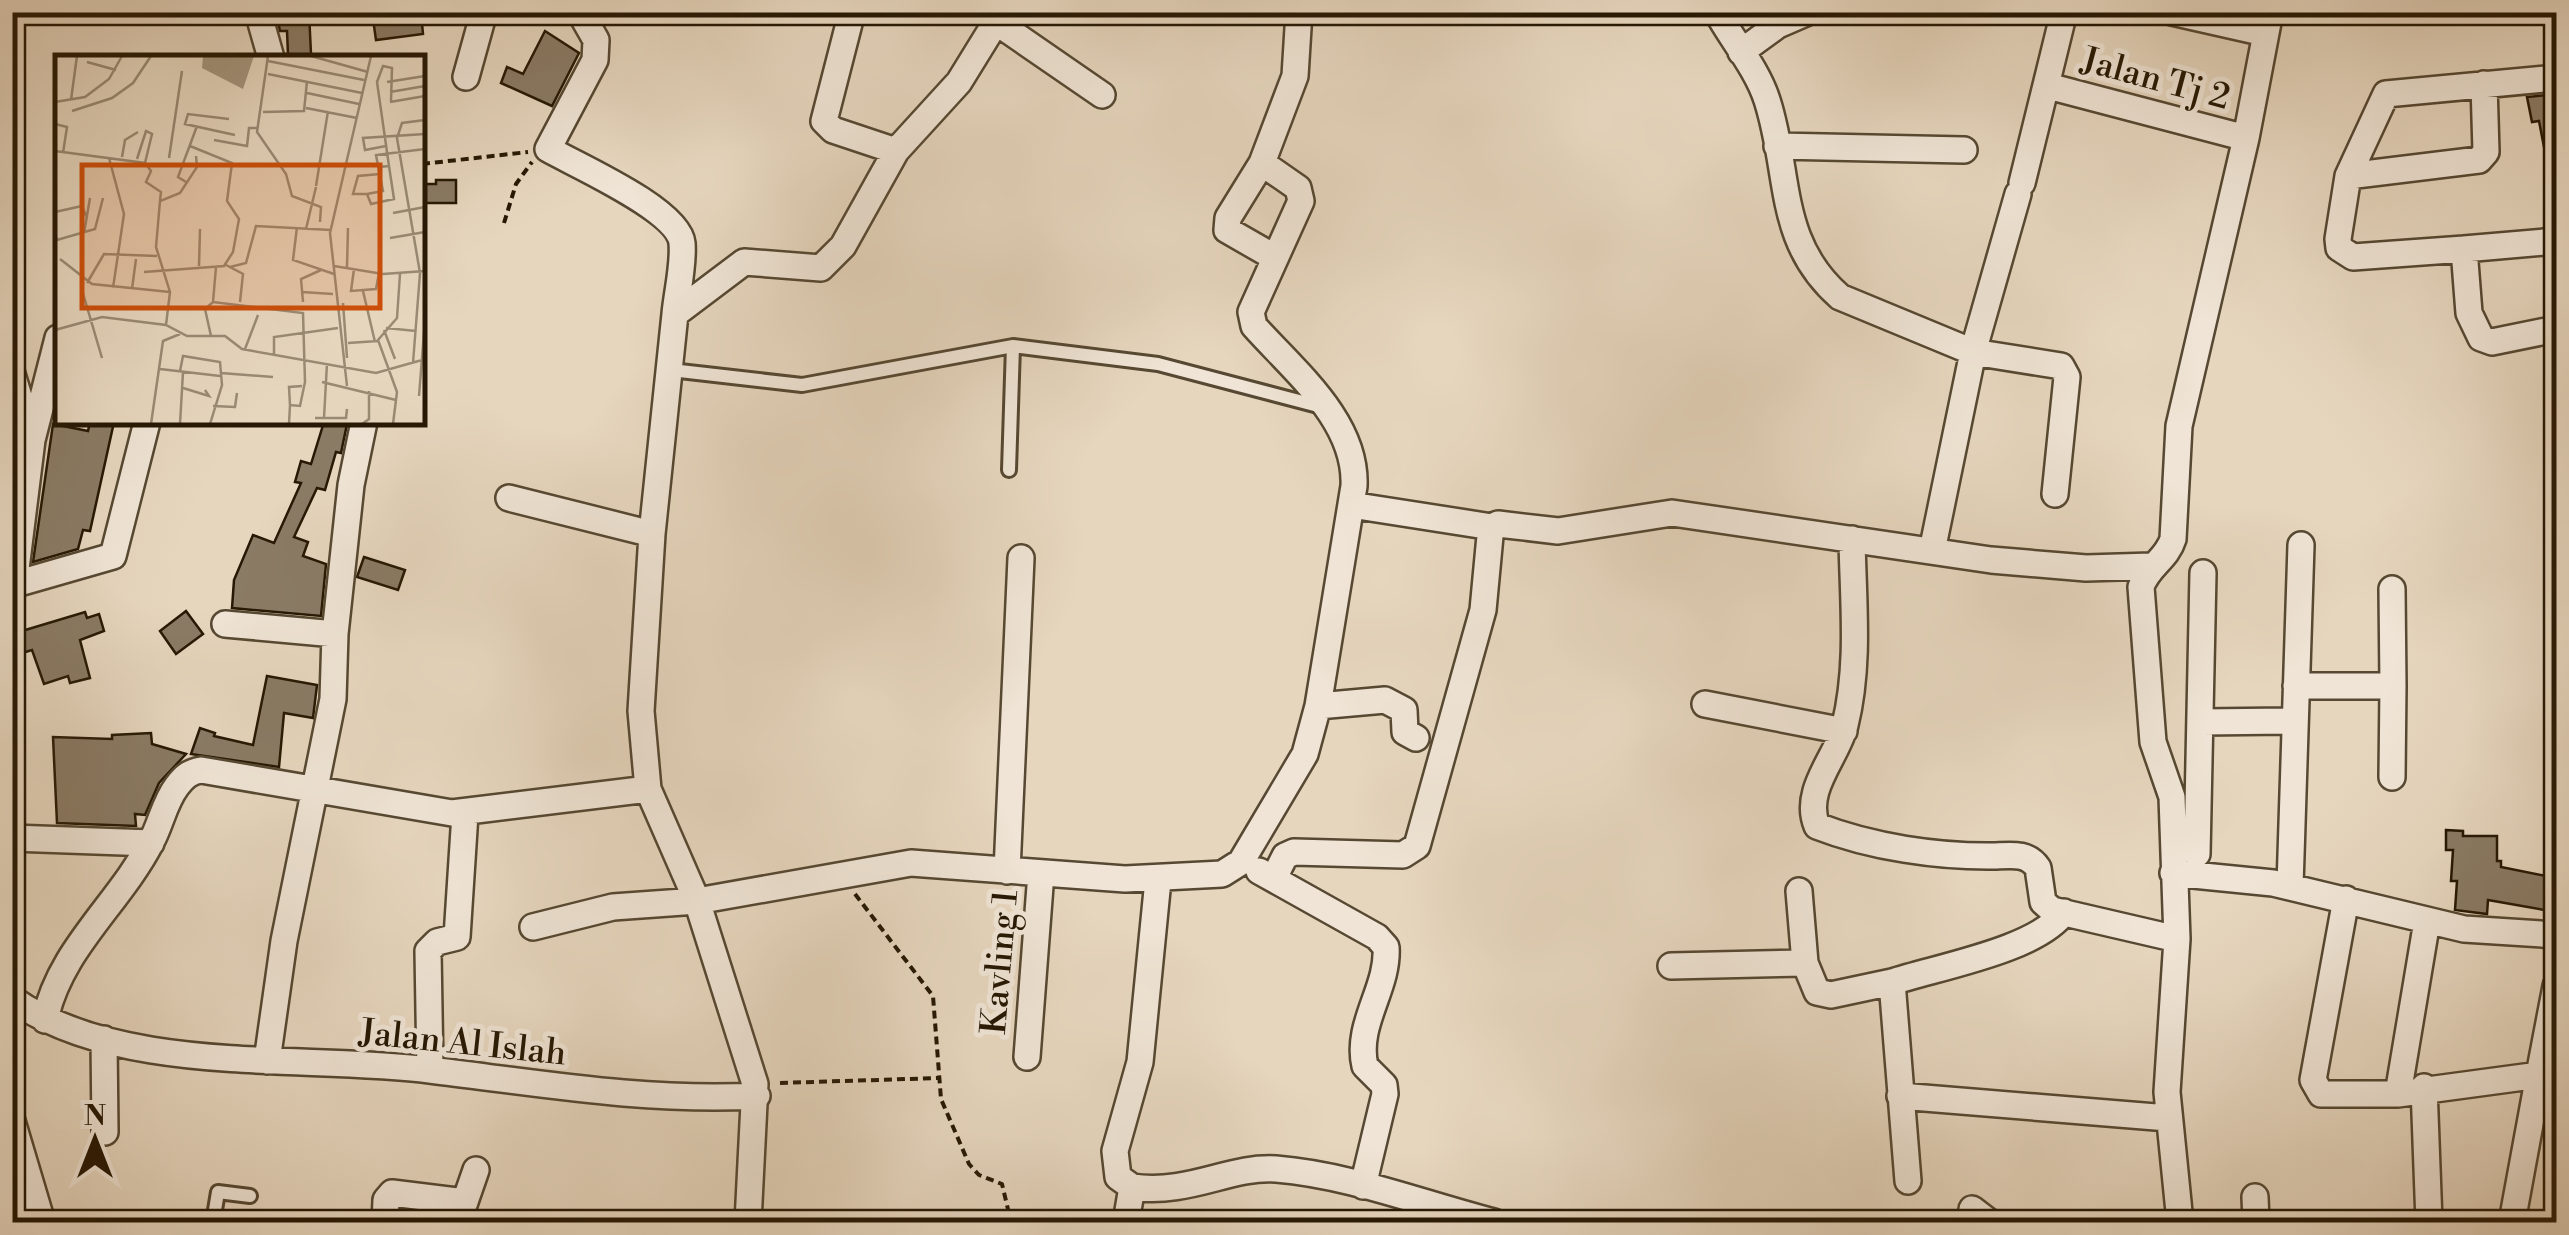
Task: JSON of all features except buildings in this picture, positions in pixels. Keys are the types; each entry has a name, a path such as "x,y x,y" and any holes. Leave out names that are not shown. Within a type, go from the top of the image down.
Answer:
{"street":[{"path":"258,12 270,55"},
{"path":"466,77 484,12"},
{"path":"852,12 824,121 833,130 896,151"},
{"path":"1274,258 1228,230 1228,218 1262,163 1295,76 1301,36 1299,12"},
{"path":"1717,12 1767,101 1798,243 1824,283 1840,298 1972,352 2052,362 2067,376 2054,494"},
{"path":"1740,52 1778,25 1808,12"},
{"path":"1932,550 1972,352 2048,86 2064,12"},
{"path":"2172,12 2268,23 2246,138 2179,426 2173,539 2170,550 2152,566 2141,587 2153,742 2172,797 2176,939 2168,1118 2180,1222"},
{"path":"584,13 596,40 595,60 548,149 652,207 678,230 682,242 652,534 641,712 648,789 697,900 756,1090 748,1222"},
{"path":"675,314 744,262 822,268 858,222 896,151 959,82 997,17 1102,95"},
{"path":"2556,78 2386,94 2348,176 2338,239 2346,255 2556,241"},
{"path":"2348,176 2479,160 2486,152 2484,84"},
{"name":"Jalan Tj 2","path":"2048,86 2246,138"},
{"path":"1776,146 1964,150"},
{"path":"533,927 613,907 697,900 842,878 911,863 1158,880 1222,874 1241,862 1298,768 1318,706 1355,468 1351,451 1327,408 1254,326 1255,298 1301,201 1298,188 1262,163"},
{"path":"2464,249 2469,313 2482,338 2492,342 2556,329"},
{"path":"55,350 32,440 14,585 113,556 147,425"},
{"path":"12,374 32,440"},
{"path":"266,1061 284,941 333,700 335,634 351,485 363,425"},
{"path":"509,498 652,534"},
{"path":"1351,505 1492,526 1558,531 1672,513 2010,562 2152,566"},
{"path":"1274,878 1285,856 1294,852 1403,855 1416,846 1483,610 1492,526"},
{"path":"1852,539 1854,679 1844,730 1822,774 1814,818 1817,826 1902,848 2032,859 2043,902 2052,910 2176,939"},
{"path":"2290,886 2301,545"},
{"path":"1007,870 1020,558"},
{"path":"2198,854 2203,573"},
{"path":"2392,590 2392,777"},
{"path":"225,624 335,634"},
{"path":"2296,686 2393,686"},
{"path":"1318,706 1392,702 1404,710 1405,732 1416,738"},
{"path":"1705,704 1844,730"},
{"path":"2202,722 2296,721"},
{"path":"12,999 45,1020 50,999 73,953 151,842 169,796 190,772 201,770 465,814 648,789"},
{"path":"430,1070 428,951 437,942 457,937 465,814"},
{"path":"12,838 151,842"},
{"path":"1241,862 1377,937 1386,946 1387,959 1362,1049 1364,1066 1384,1085 1385,1094 1363,1186"},
{"name":"Kavling 1","path":"1026,1056 1041,873"},
{"path":"2174,873 2290,886 2464,928 2556,934"},
{"path":"1158,880 1140,1062 1115,1150 1118,1178 1132,1187 1164,1192 1271,1168 1363,1186 1494,1222"},
{"path":"1799,891 1805,963 1821,995 1892,982 2026,938 2053,928 2064,912"},
{"path":"2346,899 2315,1088 2320,1094 2398,1094 2424,1087 2539,1075"},
{"path":"2398,1094 2427,921"},
{"path":"1671,966 1805,963"},
{"path":"1892,982 1908,1181"},
{"path":"2512,1222 2556,986"},
{"name":"Jalan Al Islah","path":"45,1020 104,1039 266,1061 430,1070 486,1080 704,1099 756,1090"},
{"path":"104,1039 105,1132"},
{"path":"2424,1087 2430,1222"},
{"path":"1900,1096 2168,1118"},
{"path":"12,1121 42,1222"},
{"path":"384,1222 386,1200 392,1193 461,1212 476,1170"},
{"path":"1126,1222 1132,1187"}],"lane":[{"path":"1009,470 1013,346"},
{"path":"671,370 802,385 1013,346 1158,364 1327,408"},
{"path":"212,1222 218,1192 250,1196"}],"path":[{"path":"425,164 548,149"},
{"path":"504,223 516,184 528,165 548,149"},
{"path":"842,878 933,996 941,1098 969,1164 979,1175 1002,1184 1011,1222"},
{"path":"756,1090 939,1078"}]}
